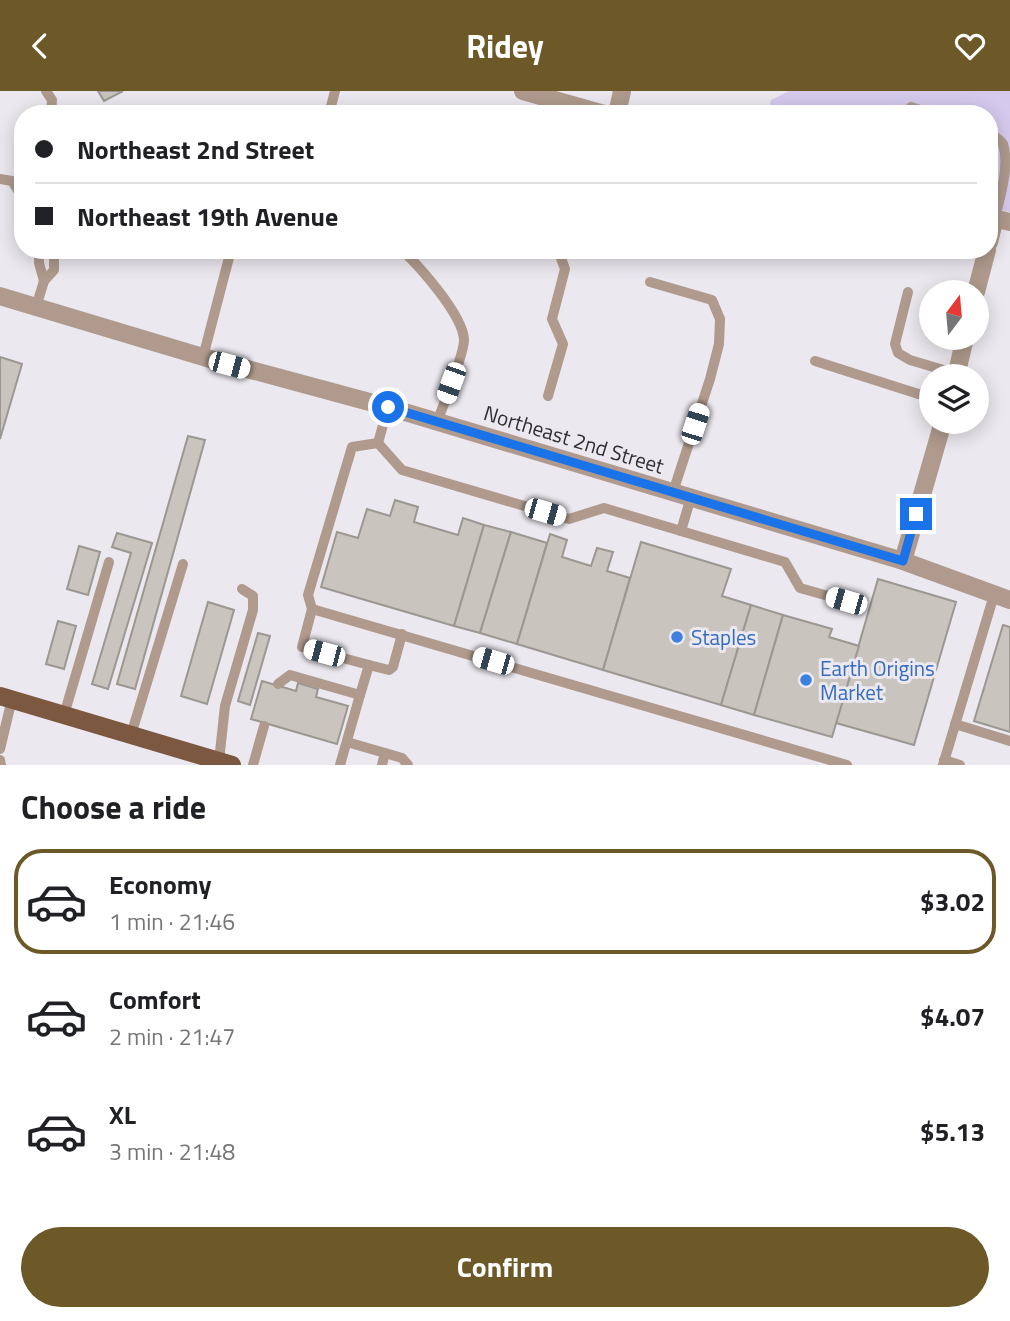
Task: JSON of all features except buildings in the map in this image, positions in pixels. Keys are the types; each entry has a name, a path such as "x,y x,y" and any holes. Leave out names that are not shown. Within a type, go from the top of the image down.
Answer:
{"main road":[{"path":"6,697 225,763"}],"street":[{"path":"523,91 575,105"},
{"path":"611,105 622,91"},
{"path":"979,280 985,259"},
{"name":"Northeast 2nd Street","path":"0,296 691,497 903,561 1002,598"},
{"path":"903,561 940,434"}],"lane":[{"path":"998,139 1003,143 1007,162 998,219"},
{"path":"39,259 44,281"},
{"path":"36,307 44,281 54,270 54,259"},
{"path":"203,357 229,259"},
{"path":"411,259 458,319 464,340 437,422"},
{"path":"548,396 563,344 552,319 565,269 561,259"},
{"path":"650,282 712,300 720,319 719,344 710,379 673,492"},
{"path":"908,292 895,344 898,353 924,364"},
{"path":"815,361 919,394"},
{"path":"379,443 388,407"},
{"path":"379,443 402,470 569,519 604,508 785,562 800,588 846,601"},
{"path":"379,443 352,447 308,596 312,608 302,647 389,670 393,667 402,635"},
{"path":"681,531 691,497"},
{"path":"64,715 109,562"},
{"path":"131,735 183,564"},
{"path":"225,763 225,706 253,610 253,596 242,589"},
{"path":"960,765 943,762 1002,598"},
{"path":"312,608 847,765"},
{"path":"340,765 369,665"},
{"path":"278,684 290,675 360,695"},
{"path":"0,749 6,697"},
{"path":"955,724 1010,741"},
{"path":"253,765 264,726"},
{"path":"347,742 402,758 408,765"},
{"path":"382,765 386,753"}],"shaded area":[{"path":"789,91 1010,91 1010,212 998,209 998,105 770,105 771,100"}],"place":[{"name":"Staples","path":"677,637"},
{"name":"Earth Origins Market","path":"806,680"}],"route":[{"path":"388,407 903,561 916,514"}]}
